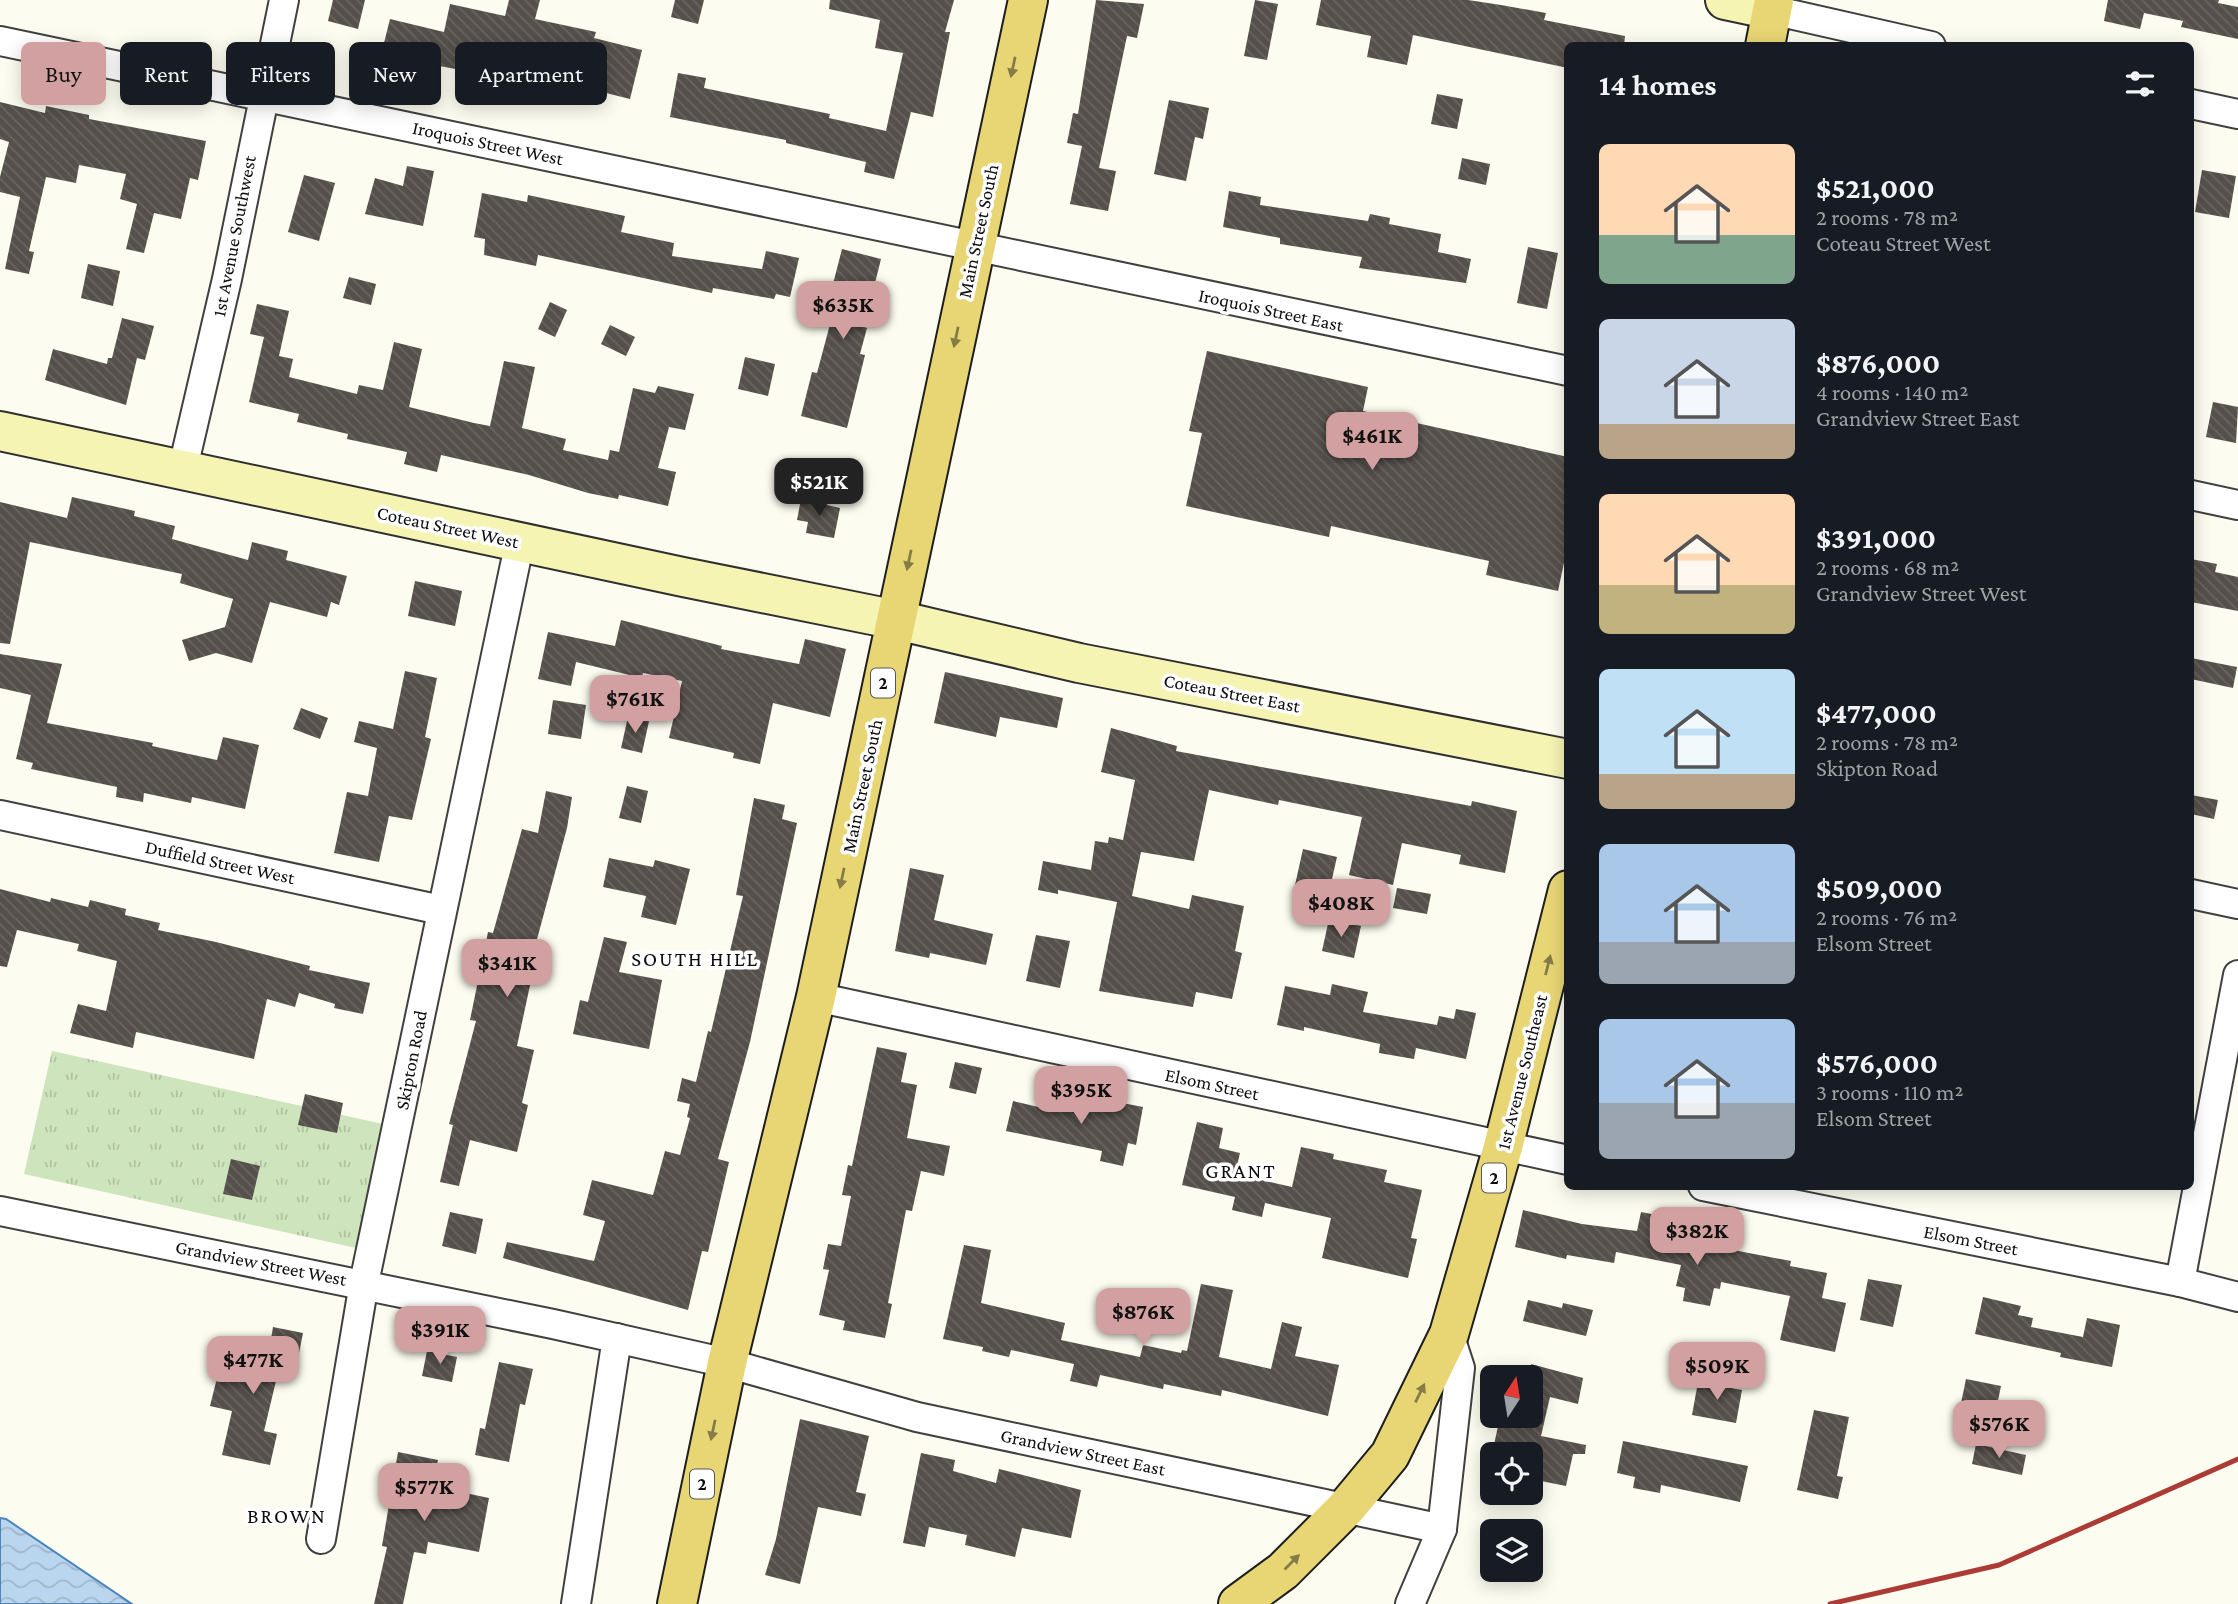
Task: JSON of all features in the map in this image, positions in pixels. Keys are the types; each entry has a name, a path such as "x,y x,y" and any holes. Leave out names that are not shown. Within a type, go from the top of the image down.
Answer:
{"main road":[{"name":"Main Street South","path":"727,1363 816,997 1027,0"},
{"name":"1st Avenue Southeast","path":"1238,1604 1283,1571 1346,1508 1390,1455 1449,1334 1503,1147 1564,906"},
{"name":"2","path":"677,1604 727,1363"}],"street":[{"name":"1st Avenue Southwest","path":"274,42 284,0"},
{"path":"1724,0 1770,18 1908,42"},
{"name":"Iroquois Street West","path":"0,41 226,88"},
{"name":"1st Avenue Southwest","path":"182,472 227,279 260,105"},
{"name":"Iroquois Street West","path":"305,105 975,245"},
{"path":"2194,105 2238,114"},
{"name":"Iroquois Street East","path":"975,245 1190,294 1564,370"},
{"name":"Coteau Street West","path":"0,431 182,472 897,620"},
{"path":"2194,496 2238,505"},
{"name":"Skipton Road","path":"321,1539 364,1283 440,910 520,541"},
{"name":"Coteau Street East","path":"897,620 1079,663 1564,758"},
{"name":"Duffield Street West","path":"0,815 440,910"},
{"path":"2194,895 2238,904"},
{"path":"2180,1282 2238,975"},
{"name":"Elsom Street","path":"816,997 1564,1159"},
{"name":"Elsom Street","path":"1723,1190 2180,1282 2238,1297"},
{"name":"Grandview Street West","path":"0,1212 364,1283 727,1363"},
{"path":"1410,1604 1442,1529 1460,1368 1449,1334"},
{"path":"576,1604 617,1338"},
{"name":"Grandview Street East","path":"727,1363 917,1417 1442,1529"}],"green space":[{"path":"52,1051 392,1126 365,1250 24,1174"}],"water":[{"path":"0,1518 6,1519 132,1604 0,1604"}],"building":[{"path":"333,0 365,0 358,29 328,21"},
{"path":"509,0 540,0 535,19 596,32 594,38 642,50 630,99 607,93 607,42 455,42 455,69 441,66 441,42 384,42 390,19 444,32 450,4 505,16"},
{"path":"675,0 704,0 698,24 671,17"},
{"path":"830,0 954,0 945,32 950,32 933,117 911,112 894,179 864,172 866,162 786,143 786,140 670,117 678,73 706,78 704,88 830,114 829,118 886,131 903,53 875,48 880,20 829,9"},
{"path":"1096,0 1144,4 1137,38 1127,36 1099,168 1116,171 1108,211 1070,204 1082,146 1067,143 1073,113 1078,114"},
{"path":"1255,0 1278,4 1267,60 1244,56"},
{"path":"1321,0 1468,0 1546,13 1544,20 1625,36 1624,42 1564,42 1564,67 1413,35 1407,65 1367,57 1371,36 1316,25"},
{"path":"2108,0 2219,0 2218,3 2238,7 2238,39 2181,27 2183,21 2144,13 2140,29 2104,21"},
{"path":"1437,94 1463,99 1457,129 1431,124"},
{"path":"1169,100 1209,108 1203,139 1195,137 1186,181 1154,174"},
{"path":"0,102 45,113 46,106 89,115 89,119 206,141 198,180 190,178 181,219 154,213 144,253 126,249 137,204 120,199 126,174 79,165 76,183 46,177 29,251 34,252 29,274 5,269 20,197 0,192 0,177 9,142 0,139"},
{"path":"1462,158 1490,164 1486,185 1458,179"},
{"path":"407,166 434,171 423,226 365,214 375,178 403,186"},
{"path":"2202,170 2236,176 2229,218 2195,212"},
{"path":"304,175 335,183 319,241 288,232"},
{"path":"1229,191 1261,197 1260,205 1368,221 1370,214 1390,218 1389,224 1441,234 1438,252 1471,259 1466,283 1359,268 1362,257 1280,244 1280,238 1223,227"},
{"path":"482,193 527,202 528,195 625,216 621,232 674,243 672,256 762,269 766,251 799,258 790,297 776,294 774,299 713,288 712,293 538,255 536,266 484,255 485,239 474,237"},
{"path":"1528,247 1558,253 1547,309 1517,303"},
{"path":"842,249 881,259 864,327 867,328 860,354 865,355 847,428 801,416 812,372 817,373 833,313 826,311"},
{"path":"88,264 120,271 113,306 81,298"},
{"path":"349,277 376,284 371,305 343,298"},
{"path":"550,302 567,310 555,337 538,329"},
{"path":"257,304 289,311 279,356 293,359 289,377 357,394 359,385 383,390 394,342 422,349 409,407 474,423 490,426 504,361 535,367 522,428 566,439 563,450 608,460 610,450 619,452 633,388 655,393 658,386 694,394 685,430 669,427 658,468 676,472 668,506 619,495 618,499 588,493 529,475 441,455 437,472 404,464 407,452 347,439 348,434 297,422 299,414 249,402 264,337 250,334"},
{"path":"122,318 154,326 145,360 137,358 126,405 45,380 53,349 107,364 108,358 112,358"},
{"path":"610,325 635,337 626,356 601,344"},
{"path":"1207,351 1368,387 1363,411 1564,456 1564,563 1558,591 1486,575 1489,561 1331,526 1329,537 1186,506 1202,433 1189,431"},
{"path":"745,357 775,364 768,396 738,389"},
{"path":"2213,402 2238,407 2236,443 2206,437"},
{"path":"72,497 135,511 134,516 175,526 172,539 248,560 252,542 288,551 286,560 347,576 339,605 331,602 327,617 270,602 252,663 216,653 189,661 182,640 225,627 233,599 180,583 182,574 30,542 10,644 0,643 0,502 67,518"},
{"path":"801,499 840,508 834,538 806,533 808,522 797,520"},
{"path":"2194,560 2217,564 2215,572 2238,577 2238,611 2194,603"},
{"path":"415,581 462,591 455,626 408,616"},
{"path":"621,620 722,646 721,649 799,664 805,639 846,649 830,717 773,703 760,764 733,758 734,753 669,738 682,681 643,673 642,678 576,662 571,686 538,679 548,632 615,646"},
{"path":"0,654 62,664 47,723 153,743 152,746 217,760 223,737 259,745 245,809 192,797 191,803 144,793 143,802 116,797 117,787 31,769 33,763 16,759 31,695 0,688"},
{"path":"2194,659 2237,667 2233,688 2194,680"},
{"path":"405,671 437,678 425,737 431,739 412,820 389,816 379,862 334,853 347,792 368,796 377,748 354,742 359,721 393,729"},
{"path":"945,672 1063,698 1057,728 1000,717 996,737 934,723"},
{"path":"553,700 586,705 581,739 548,734"},
{"path":"301,708 328,718 320,739 293,729"},
{"path":"628,717 649,721 642,753 621,748"},
{"path":"1111,728 1177,746 1176,751 1471,806 1472,801 1517,811 1505,873 1459,864 1461,855 1402,843 1393,885 1349,875 1362,817 1279,800 1278,805 1209,790 1194,861 1141,852 1132,896 1189,909 1192,895 1244,906 1235,951 1242,953 1232,999 1196,992 1193,1007 1099,991 1117,902 1058,890 1058,894 1038,890 1043,861 1091,870 1095,841 1108,843 1109,837 1123,840 1135,780 1101,772"},
{"path":"627,786 648,791 641,823 619,818"},
{"path":"546,791 572,797 567,828 536,943 547,946 540,978 532,976 517,1046 534,1050 522,1103 528,1105 517,1152 470,1140 459,1186 440,1182 453,1125 449,1124 476,1021 470,1020 488,932 493,933 522,829 538,833"},
{"path":"2194,796 2218,800 2214,819 2194,815"},
{"path":"754,798 785,805 782,819 797,823 750,1042 718,1159 729,1162 708,1252 702,1251 688,1310 503,1258 507,1242 594,1261 605,1221 583,1215 592,1180 653,1195 665,1151 680,1155 690,1118 687,1117 690,1104 677,1101 682,1078 696,1082 708,1031 711,1032 743,896 736,895"},
{"path":"1303,849 1337,857 1329,892 1295,885"},
{"path":"609,858 653,867 655,860 690,869 676,925 641,917 646,896 603,887"},
{"path":"910,868 944,875 934,920 993,934 986,965 930,953 929,958 895,951"},
{"path":"1397,888 1431,894 1427,914 1393,908"},
{"path":"0,889 50,902 51,898 88,907 90,900 126,909 125,915 160,923 158,930 216,942 310,966 309,970 370,983 363,1014 334,1008 335,1004 299,993 295,1007 267,999 254,1059 136,1032 133,1048 70,1033 78,1004 106,1011 117,961 77,951 79,944 17,930 7,967 0,966"},
{"path":"1329,919 1361,926 1354,958 1322,951"},
{"path":"1036,935 1070,941 1060,988 1026,981"},
{"path":"604,937 627,942 619,972 662,980 649,1049 573,1034 580,1000 588,1002"},
{"path":"1332,984 1368,992 1363,1012 1437,1025 1439,1016 1454,1019 1456,1009 1476,1013 1466,1059 1416,1048 1414,1059 1379,1053 1380,1044 1304,1027 1304,1031 1277,1025 1285,986 1330,995"},
{"path":"877,1047 907,1053 901,1082 917,1085 907,1138 950,1146 944,1176 921,1171 912,1211 906,1210 888,1303 892,1304 885,1338 843,1330 845,1321 819,1315 829,1270 823,1269 828,1244 841,1246 851,1196 842,1195 848,1165 852,1166"},
{"path":"955,1062 982,1068 976,1094 949,1088"},
{"path":"305,1094 343,1103 337,1133 298,1125"},
{"path":"1054,1096 1110,1108 1112,1101 1143,1107 1136,1145 1128,1143 1123,1166 1100,1161 1102,1151 1006,1131 1013,1101 1051,1110"},
{"path":"1197,1122 1223,1128 1219,1148 1240,1153 1235,1174 1292,1187 1301,1147 1334,1154 1333,1159 1387,1170 1384,1182 1422,1190 1411,1238 1417,1239 1408,1278 1322,1258 1331,1218 1265,1203 1262,1217 1232,1210 1235,1197 1182,1185"},
{"path":"231,1159 260,1166 252,1200 223,1194"},
{"path":"1523,1210 1582,1224 1637,1231 1641,1212 1667,1217 1665,1224 1730,1237 1728,1249 1791,1261 1790,1266 1827,1273 1822,1298 1846,1303 1835,1352 1780,1340 1790,1296 1721,1282 1720,1289 1714,1288 1710,1306 1683,1301 1685,1288 1676,1286 1681,1265 1616,1252 1614,1263 1567,1255 1566,1259 1515,1247"},
{"path":"450,1212 483,1219 476,1254 442,1246"},
{"path":"964,1245 991,1250 981,1303 1065,1323 1061,1340 1140,1357 1143,1345 1181,1353 1182,1350 1187,1351 1201,1284 1233,1290 1219,1357 1271,1369 1282,1322 1302,1327 1295,1356 1339,1365 1328,1416 1222,1390 1221,1396 1164,1384 1163,1389 1100,1375 1097,1387 1070,1381 1074,1364 1011,1350 1009,1357 982,1351 983,1347 943,1339"},
{"path":"1868,1279 1902,1285 1893,1327 1860,1320"},
{"path":"1983,1297 2021,1306 2018,1315 2033,1318 2031,1327 2083,1337 2087,1318 2120,1325 2112,1367 2060,1357 2061,1353 1975,1334"},
{"path":"1528,1300 1562,1308 1563,1303 1593,1310 1586,1336 1523,1321"},
{"path":"273,1327 303,1333 297,1363 281,1360 264,1431 277,1434 270,1465 222,1455 232,1411 210,1406 222,1358 257,1366 262,1337 271,1339"},
{"path":"427,1351 457,1357 452,1382 422,1376"},
{"path":"499,1362 533,1369 525,1405 520,1404 509,1462 475,1455 480,1428 485,1429"},
{"path":"1544,1368 1583,1378 1578,1404 1550,1397 1544,1423"},
{"path":"1966,1379 2001,1386 1995,1415 1960,1408"},
{"path":"1698,1382 1742,1390 1736,1423 1692,1415"},
{"path":"1814,1410 1849,1417 1837,1476 1843,1477 1838,1499 1797,1490"},
{"path":"800,1419 869,1436 856,1492 866,1494 861,1516 818,1507 800,1584 765,1575 776,1539"},
{"path":"1498,1428 1543,1428 1541,1436 1586,1445 1585,1454 1573,1454 1566,1486 1543,1481 1543,1442 1495,1442"},
{"path":"1623,1441 1748,1466 1740,1502 1661,1485 1660,1493 1633,1488 1635,1477 1617,1473"},
{"path":"1976,1444 2026,1455 2022,1475 1972,1464"},
{"path":"398,1452 438,1460 432,1486 489,1498 479,1552 428,1542 426,1554 414,1552 403,1604 374,1604 387,1547 382,1546"},
{"path":"921,1453 955,1460 953,1471 996,1483 999,1469 1081,1490 1071,1538 1022,1528 1015,1557 965,1545 967,1535 929,1527 925,1547 903,1543"}],"railway":[{"path":"1830,1604 1999,1565 2238,1459"}],"district":[{"name":"SOUTH HILL","path":"695,959"},
{"name":"GRANT","path":"1241,1171"},
{"name":"BROWN","path":"287,1516"}]}
